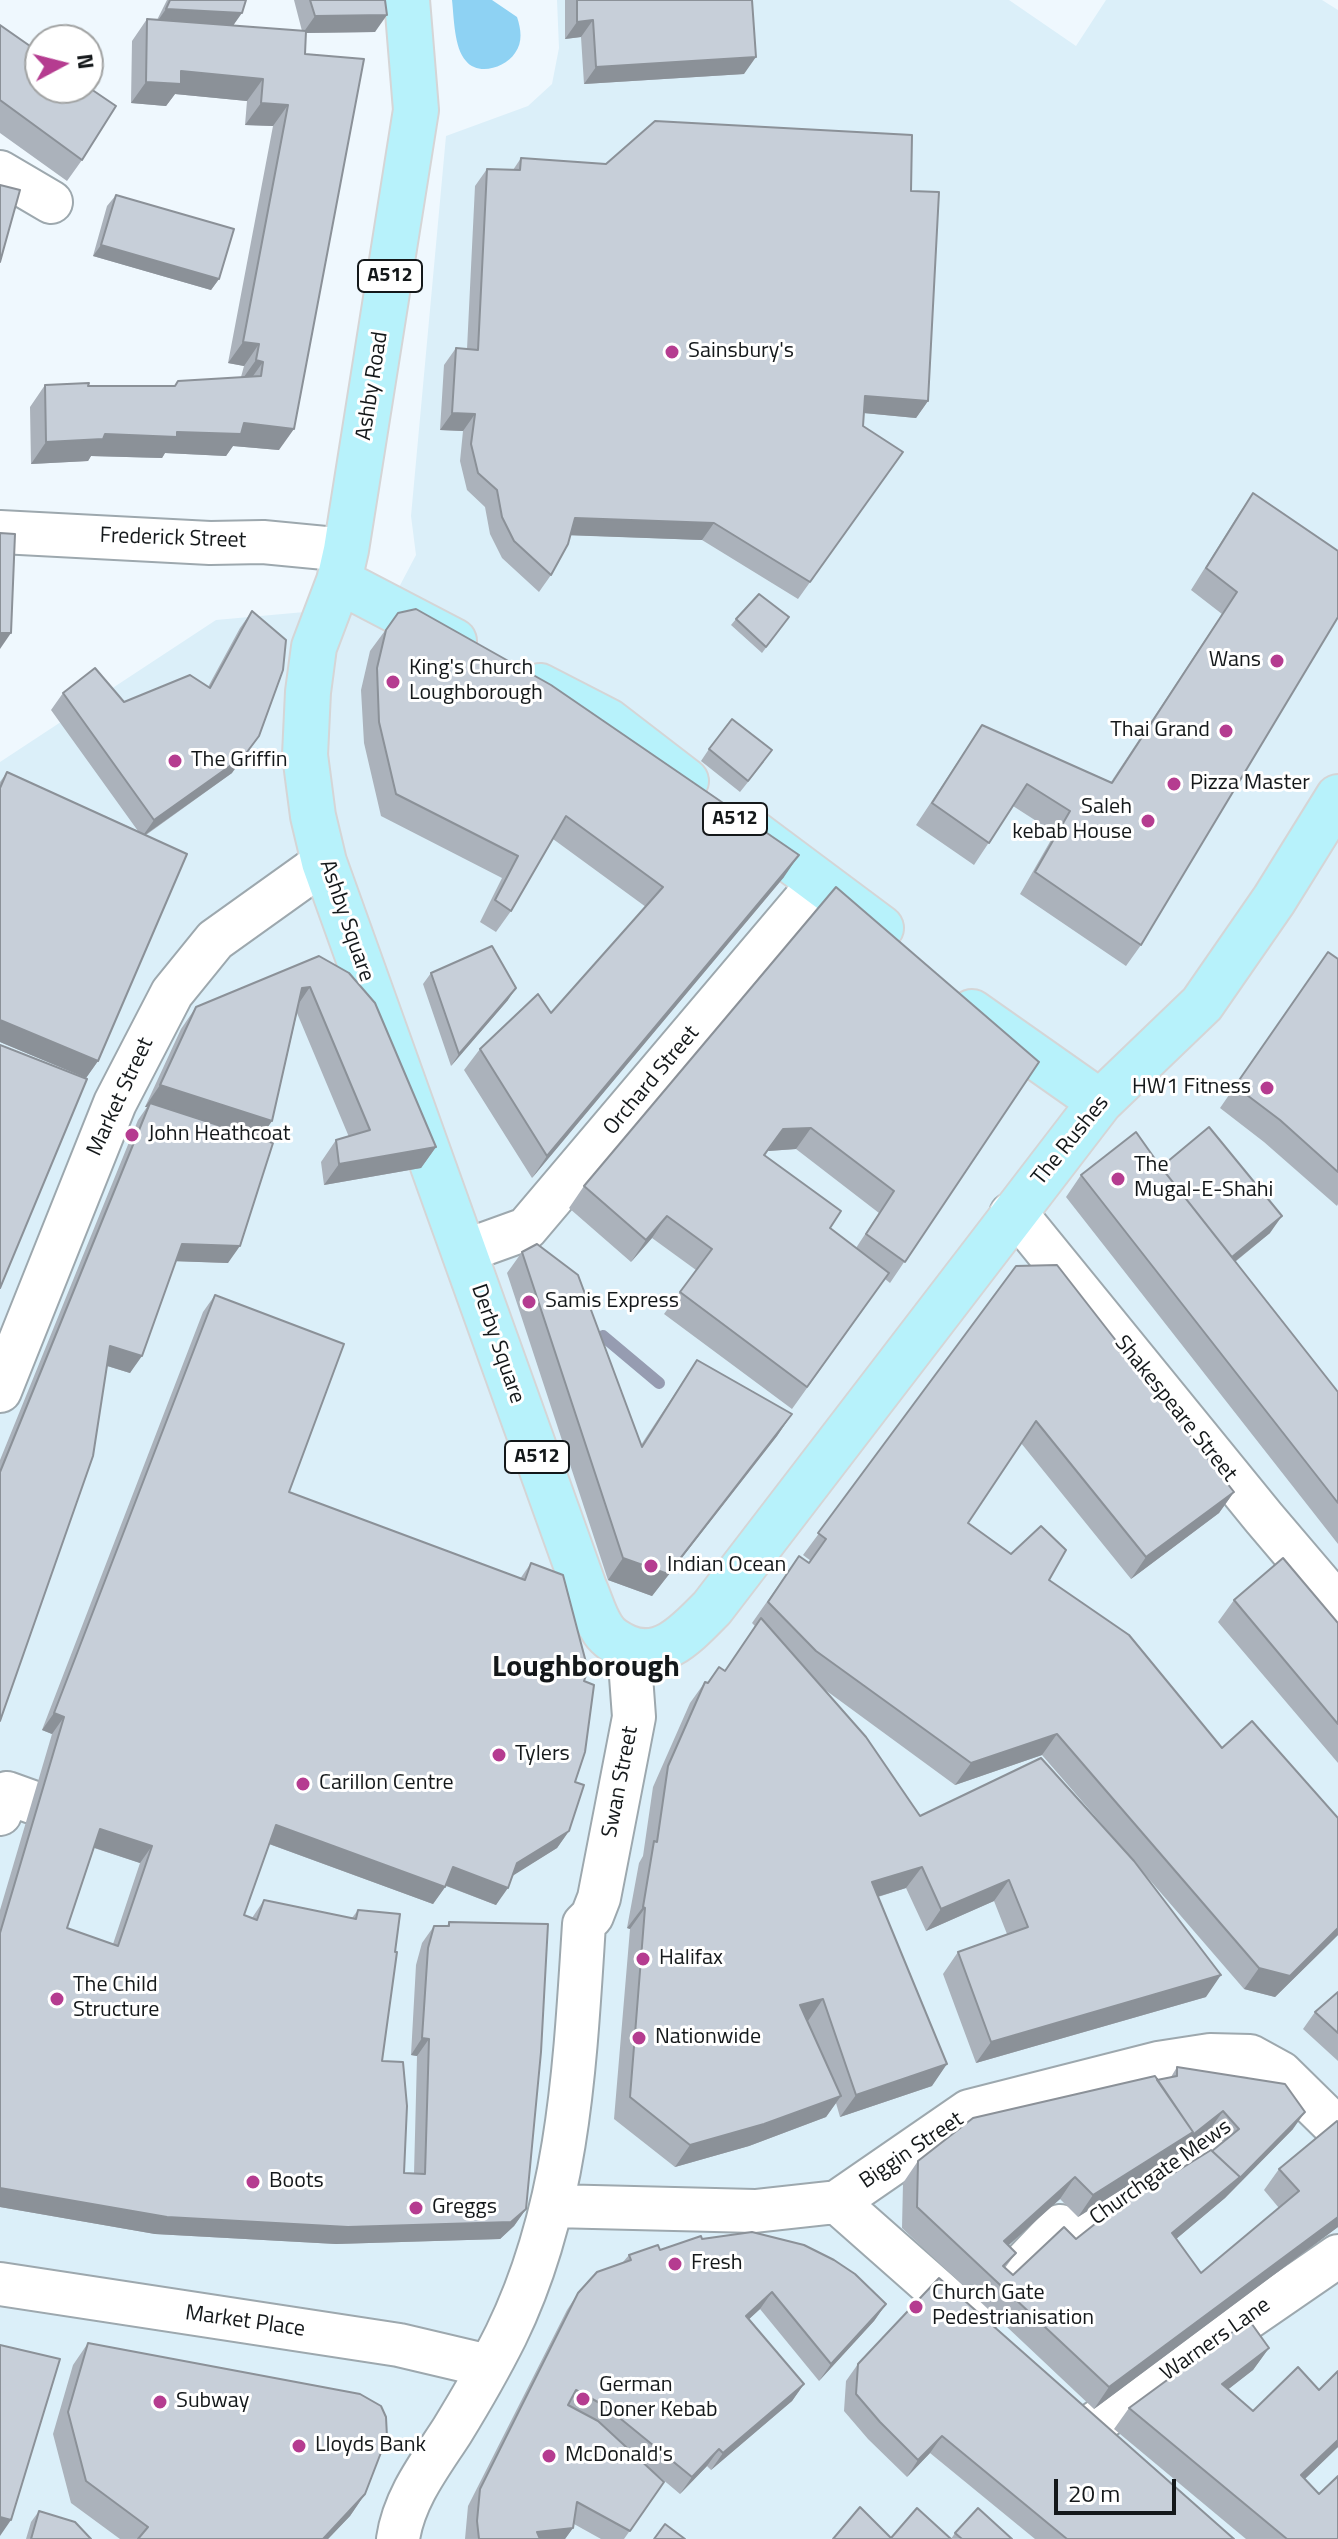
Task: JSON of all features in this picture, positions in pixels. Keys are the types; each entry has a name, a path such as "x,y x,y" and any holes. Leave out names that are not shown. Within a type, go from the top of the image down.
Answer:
{"main road":[{"name":"Ashby Road","path":"342,565 416,110 407,0"},
{"name":"A512","path":"342,565 502,666 608,721 888,933 906,953"},
{"name":"Ashby Square","path":"342,565 314,647 308,692 305,755 313,816 324,862 465,1251"},
{"name":"The Rushes","path":"629,1649 648,1652 668,1647 712,1608 1011,1214 1100,1102 1202,1004 1274,900 1338,797"},
{"path":"945,992 1100,1102"},
{"name":"Derby Square","path":"465,1251 584,1587 601,1628 629,1649"}],"street":[{"path":"0,172 51,202"},
{"name":"Frederick Street","path":"0,532 210,543 263,542 342,565"},
{"name":"Market Street","path":"0,1391 115,1103 172,993 215,940 324,862"},
{"name":"Orchard Street","path":"465,1251 526,1229 819,883"},
{"name":"Shakespeare Street","path":"1011,1214 1023,1222 1338,1605"},
{"name":"Swan Street","path":"553,2206 568,2126 584,1924 592,1916 599,1898 631,1738 635,1702 629,1649"},
{"name":"Biggin Street","path":"553,2206 755,2211 837,2202 969,2111 1158,2063 1210,2055 1250,2056 1281,2073 1338,2129"},
{"name":"Churchgate Mews","path":"970,2320 1060,2226 1072,2235 1223,2134 1281,2073"},
{"path":"837,2202 1004,2348"},
{"path":"398,2539 403,2516 415,2491 488,2366 526,2287 553,2206"},
{"name":"Warners Lane","path":"1060,2396 1106,2435 1338,2256"},
{"name":"Market Place","path":"0,2284 399,2345 488,2366"}],"shaded area":[{"path":"452,0 492,0 517,17 520,40 511,58 491,68 471,66 462,55 457,40"},
{"path":"557,0 1009,0 1076,46 1106,0 1322,0 1338,10 1338,2539 0,2539 0,762 216,620 349,608 397,591 416,555 411,516 446,136 528,106 552,84 559,48"}],"building":[{"path":"170,0 246,0 242,13 166,9"},
{"path":"310,0 385,0 387,15 315,16"},
{"path":"577,0 752,0 756,57 596,67 593,20 577,22"},
{"path":"147,19 306,31 305,54 364,59 294,429 244,423 241,434 177,432 177,437 105,434 103,439 46,442 45,385 175,386 178,381 261,376 263,362 256,360 259,344 243,342 288,105 261,103 263,79 181,71 181,84 146,82"},
{"path":"0,25 24,42 24,104 104,104 104,98 116,106 82,160 0,100"},
{"path":"655,121 912,135 911,191 939,192 928,401 865,396 863,426 903,452 810,582 714,523 575,518 568,544 551,575 514,541 502,517 497,490 478,473 471,444 475,414 452,413 456,348 478,350 487,169 520,170 521,158 606,164"},
{"path":"0,185 20,190 0,262"},
{"path":"116,195 234,229 219,279 101,245"},
{"path":"1253,493 1338,551 1338,617 1141,945 1035,872 1070,811 1027,784 989,843 932,803 982,725 1112,783 1237,592 1206,568"},
{"path":"0,533 15,534 11,633 0,633"},
{"path":"759,594 789,617 766,647 736,619"},
{"path":"416,609 551,685 799,855 547,1156 480,1049 538,994 551,1013 663,887 566,816 511,911 495,900 518,856 396,794 379,722 377,668 386,630 398,613"},
{"path":"252,611 286,640 283,670 259,736 244,756 154,820 63,693 95,668 124,702 190,675 210,688"},
{"path":"732,719 772,750 748,781 709,749"},
{"path":"7,772 187,854 98,1061 0,1020 0,788"},
{"path":"836,887 1039,1062 905,1262 866,1234 894,1191 811,1128 783,1129 764,1155 841,1211 830,1228 889,1273 807,1387 680,1292 712,1249 667,1216 646,1240 584,1186"},
{"path":"492,946 516,988 459,1054 431,973"},
{"path":"1328,952 1338,959 1338,1172 1280,1120 1235,1086"},
{"path":"319,956 349,973 375,1003 436,1147 339,1164 336,1140 370,1130 310,987 302,988 272,1121 160,1085 196,1007"},
{"path":"0,1045 87,1079 0,1288"},
{"path":"150,1103 273,1143 240,1246 182,1244 142,1356 110,1346 93,1456 0,1721 0,1472"},
{"path":"1209,1127 1282,1216 1232,1257 1161,1167"},
{"path":"1136,1132 1338,1392 1338,1503 1081,1175"},
{"path":"537,1244 578,1275 642,1447 697,1360 792,1414 668,1574 623,1558 522,1252"},
{"path":"1057,1265 1234,1492 1146,1557 1036,1421 968,1523 1011,1554 1041,1526 1066,1550 1049,1580 1129,1635 1222,1748 1252,1721 1338,1818 1338,1928 1290,1976 1259,1968 1057,1734 971,1763 816,1651 768,1602 799,1556 809,1563 826,1539 818,1533 1016,1266"},
{"name":"Carillon Centre","path":"215,1295 344,1344 289,1492 525,1580 531,1563 563,1575 588,1670 584,1681 594,1685 585,1752 575,1782 584,1785 569,1831 517,1863 508,1888 453,1867 445,1887 276,1825 244,1915 257,1920 264,1900 356,1919 358,1910 400,1914 382,2061 403,2062 407,2106 404,2173 425,2174 429,2039 422,2038 428,1948 434,1926 449,1926 449,1922 548,1924 541,2052 526,2209 511,2222 348,2227 167,2217 0,2188 0,1933 64,1717 54,1713","holes":["100,1829 152,1846 118,1946 67,1928"]},
{"path":"1283,1558 1338,1623 1338,1724 1234,1600"},
{"path":"761,1618 866,1737 920,1816 1041,1758 1134,1861 1221,1975 991,2042 958,1952 1028,1927 1009,1880 941,1909 922,1867 872,1882 947,2064 856,2095 823,1999 800,2005 841,2096 764,2124 690,2145 630,2097 643,1907 654,1841 657,1842 668,1766 705,1682 708,1683 719,1667 725,1671"},
{"path":"1338,1992 1338,2033 1315,2012"},
{"path":"1177,2067 1285,2084 1305,2112 1237,2181 1240,2177 1212,2151 1239,2129 1223,2111 1190,2137 1193,2132 1157,2080 1177,2076"},
{"path":"1155,2076 1193,2132 1093,2195 1075,2177 1004,2241 1016,2253 1003,2266 1013,2275 1064,2227 1076,2239 1105,2216 1211,2150 1240,2177 1172,2233 1201,2273 1299,2191 1279,2169 1337,2121 1338,2217 1109,2387 917,2207 918,2161 973,2118"},
{"path":"752,2232 804,2245 834,2260 855,2274 886,2304 831,2364 772,2292 746,2316 804,2384 723,2453 719,2449 692,2477 605,2406 576,2390 568,2405 598,2421 664,2482 630,2531 577,2502 573,2528 537,2532 540,2539 479,2539 480,2489 578,2293 597,2272 631,2260 629,2255 658,2245 660,2250 701,2236 702,2239"},
{"path":"939,2278 1234,2539 1067,2539 942,2436 918,2460 856,2394 858,2364"},
{"path":"1249,2320 1269,2348 1222,2384 1253,2411 1298,2367 1319,2390 1338,2371 1338,2440 1301,2475 1319,2494 1338,2476 1338,2539 1287,2539 1129,2408"},
{"path":"88,2343 360,2394 381,2406 386,2417 387,2437 365,2494 323,2539 138,2539 148,2527 86,2481 68,2412"},
{"path":"0,2345 60,2359 11,2520 0,2517"},
{"path":"860,2507 891,2538 917,2508 951,2539 833,2539"},
{"path":"978,2508 1012,2539 962,2539 955,2533"},
{"path":"39,2511 75,2522 91,2539 31,2539"},
{"path":"665,2524 685,2539 654,2539"}],"waterway":[{"path":"603,1336 659,1383"}],"place":[{"name":"Sainsbury's","path":"672,352"},
{"name":"Wans","path":"1277,661"},
{"name":"King's Church Loughborough","path":"393,682"},
{"name":"Thai Grand","path":"1226,731"},
{"name":"The Griffin","path":"175,761"},
{"name":"Pizza Master","path":"1174,784"},
{"name":"Saleh kebab House","path":"1148,821"},
{"name":"HW1 Fitness","path":"1267,1088"},
{"name":"John Heathcoat","path":"132,1135"},
{"name":"The Mugal-E-Shahi","path":"1118,1179"},
{"name":"Samis Express","path":"529,1302"},
{"name":"Indian Ocean","path":"651,1566"},
{"name":"Tylers","path":"499,1755"},
{"name":"Carillon Centre","path":"303,1784"},
{"name":"Halifax","path":"643,1959"},
{"name":"The Child Structure","path":"57,1999"},
{"name":"Nationwide","path":"639,2038"},
{"name":"Boots","path":"253,2182"},
{"name":"Greggs","path":"416,2208"},
{"name":"Fresh","path":"675,2264"},
{"name":"Church Gate Pedestrianisation","path":"916,2307"},
{"name":"German Doner Kebab","path":"583,2399"},
{"name":"Subway","path":"160,2402"},
{"name":"Lloyds Bank","path":"299,2446"},
{"name":"McDonald's","path":"549,2456"}],"district":[{"name":"Loughborough","path":"586,1669"}]}
